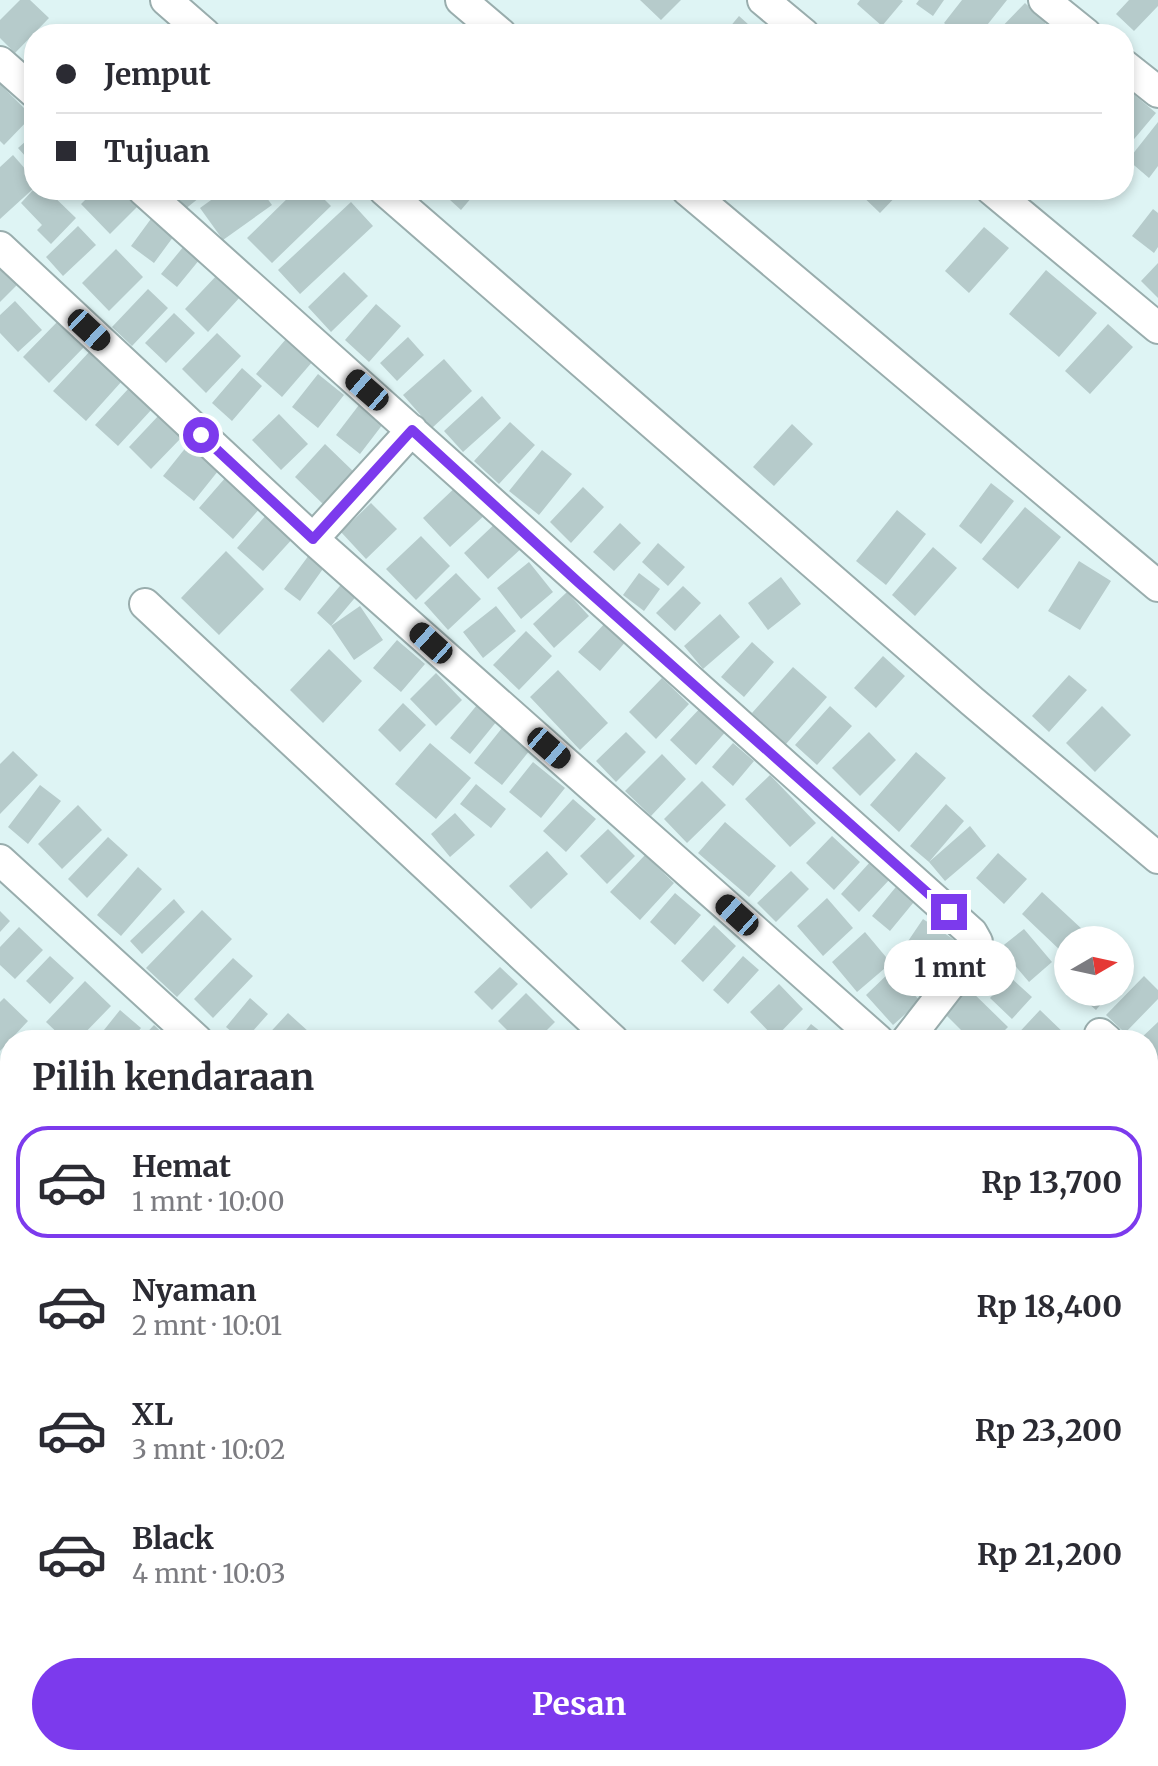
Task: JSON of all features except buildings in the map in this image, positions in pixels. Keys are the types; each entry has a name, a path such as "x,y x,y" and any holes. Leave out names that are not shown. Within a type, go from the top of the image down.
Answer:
{"street":[{"path":"166,0 194,24"},
{"path":"461,0 489,24"},
{"path":"763,0 792,24"},
{"path":"1044,0 1074,24"},
{"path":"0,62 24,83"},
{"path":"1134,73 1158,92"},
{"path":"154,200 972,933 977,942 976,951 915,1030"},
{"path":"396,200 973,702 1158,858"},
{"path":"699,200 1158,586"},
{"path":"1004,200 1158,328"},
{"path":"0,247 313,539 867,1030"},
{"path":"313,539 412,430"},
{"path":"145,604 602,1030"},
{"path":"0,860 186,1030"}],"route":[{"path":"201,435 313,539 412,430 949,912"}]}
